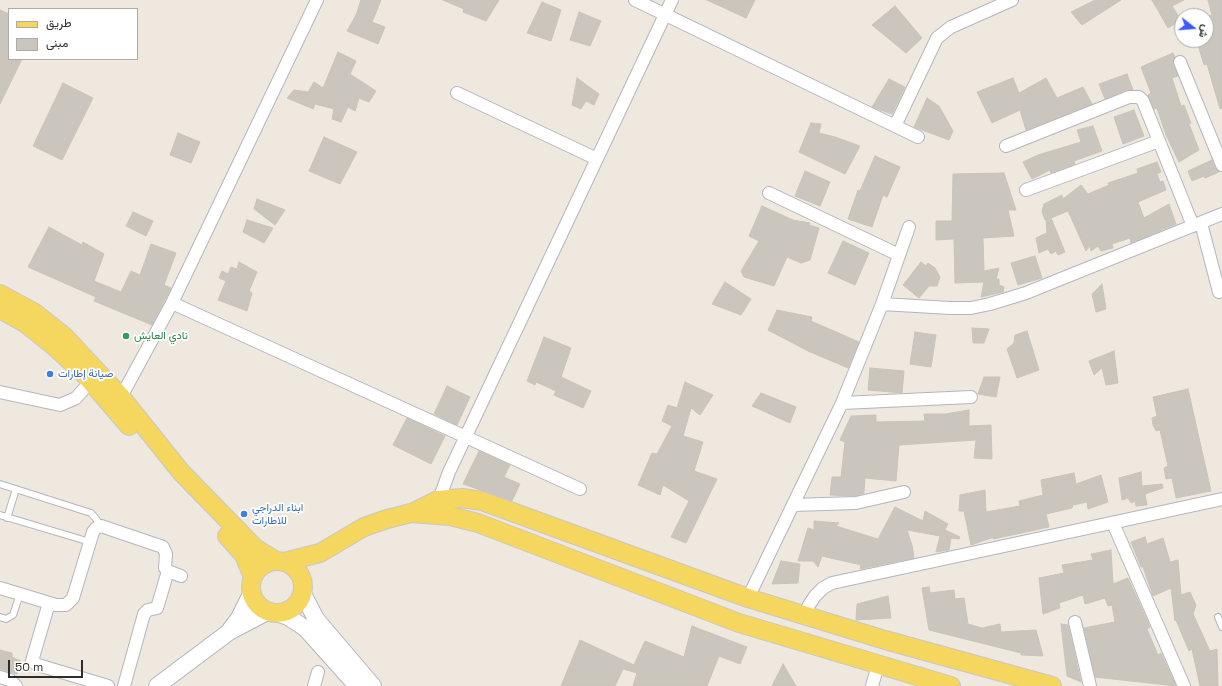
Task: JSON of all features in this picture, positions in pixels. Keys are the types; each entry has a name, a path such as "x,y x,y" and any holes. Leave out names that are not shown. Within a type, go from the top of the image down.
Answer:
{"main road":[{"path":"0,294 35,313 50,324 78,351 121,397 181,472 255,548 296,569 302,587"},
{"path":"0,309 25,323 39,334 90,382 173,477 238,548 247,561 258,604 273,612 291,609 296,604 302,587 320,553"},
{"path":"252,584 262,566 320,553 364,527 387,518 436,507 462,498 482,501 748,598 892,642 1052,686"},
{"path":"436,507 450,516 478,523 740,623 878,666 951,686"}],"street":[{"path":"121,397 172,303 317,0"},
{"path":"634,0 918,137"},
{"path":"436,507 466,437 672,0"},
{"path":"895,126 937,38 951,27 1012,0"},
{"path":"1180,62 1222,165"},
{"path":"457,94 597,159"},
{"path":"1006,146 1134,96 1143,101 1159,141 1197,225 1218,292"},
{"path":"1026,190 1159,141"},
{"path":"769,193 899,255"},
{"path":"882,304 971,308 990,304 1026,293 1222,214"},
{"path":"748,598 842,403 882,304 909,227"},
{"path":"172,303 580,489"},
{"path":"0,392 60,405 76,398 90,382"},
{"path":"842,403 971,398"},
{"path":"793,505 856,502 904,492"},
{"path":"805,616 809,605 815,596 823,588 832,584 1222,499"},
{"path":"1113,523 1184,686"},
{"path":"0,588 62,606 70,602 94,530 98,526 104,526 163,547 166,554 164,565 168,571 181,576"},
{"path":"124,686 144,614 148,610 157,608 168,571"},
{"path":"229,632 239,618 252,584"},
{"path":"302,587 316,619 373,686"},
{"path":"49,603 32,661 38,665 108,686"},
{"path":"157,686 229,632 273,612 288,617 305,628 356,686"},
{"path":"1075,622 1090,686"},
{"path":"872,686 878,666"},
{"path":"314,686 318,672"},
{"path":"0,677 10,680 16,686"}],"lane":[{"path":"0,484 91,513 97,520 98,526"},
{"path":"7,518 16,489"},
{"path":"0,515 90,542"},
{"path":"0,617 6,619 13,615 20,594"},
{"path":"1218,617 1222,627"}],"building":[{"path":"361,0 381,0 372,22 385,27 378,44 347,31 356,15"},
{"path":"443,0 499,0 486,21 463,12 464,9"},
{"path":"707,0 755,0 746,18"},
{"path":"1095,0 1121,0 1082,25 1071,12"},
{"path":"1152,0 1184,0 1172,6 1174,9 1174,24 1168,28"},
{"path":"1208,0 1222,0 1222,108 1220,109 1207,64 1204,65 1199,48 1214,48 1214,8 1210,8"},
{"path":"542,2 561,10 551,41 527,33"},
{"path":"895,6 922,38 906,53 872,25"},
{"path":"0,10 8,14 8,60 22,60 0,104"},
{"path":"579,12 601,21 590,46 570,40"},
{"path":"338,52 356,61 350,74 376,91 369,102 359,98 355,111 348,107 341,122 332,119 334,109 315,104 313,109 287,98 294,90 308,92 314,82 323,88"},
{"path":"1173,53 1175,57 1173,64 1178,76 1172,78 1181,106 1184,105 1191,123 1189,124 1199,150 1179,162 1166,135 1157,108 1154,109 1148,95 1151,93 1141,67"},
{"path":"1127,74 1133,90 1126,90 1105,99 1099,84"},
{"path":"577,78 599,94 594,105 586,101 581,109 572,105"},
{"path":"1013,78 1019,93 1046,78 1057,98 1083,87 1092,104 1026,130 1020,110 992,123 977,92"},
{"path":"889,79 905,87 892,114 872,107"},
{"path":"63,83 93,98 62,160 33,146"},
{"path":"927,98 939,106 953,131 949,140 914,127"},
{"path":"1134,110 1144,136 1123,144 1114,117"},
{"path":"811,123 821,124 819,133 860,146 845,174 799,152"},
{"path":"1093,126 1102,151 1074,161 1075,164 1051,173 1050,170 1032,179 1023,162 1038,155 1081,142 1077,130"},
{"path":"178,133 200,142 191,163 170,155"},
{"path":"324,137 357,152 340,184 309,171"},
{"path":"875,156 900,167 887,197 883,195 872,227 848,219 858,190 860,191"},
{"path":"1212,160 1215,168 1219,172 1205,178 1204,176 1192,181 1188,171"},
{"path":"1157,162 1161,172 1157,174 1160,182 1163,181 1166,190 1138,202 1144,218 1169,204 1176,224 1131,243 1130,238 1112,244 1113,248 1101,251 1098,246 1091,251 1090,246 1086,251 1068,211 1051,218 1065,252 1058,255 1056,251 1051,254 1048,249 1039,253 1036,238 1047,233 1046,219 1045,220 1042,211 1044,204 1062,195 1063,199 1081,185 1088,194 1109,185 1108,183 1138,173 1137,169"},
{"path":"805,171 830,182 820,206 795,196"},
{"path":"1004,173 1016,210 1008,210 1014,236 983,238 984,271 999,268 996,279 999,279 999,285 1004,287 1003,292 981,297 984,282 955,283 954,239 936,240 936,221 952,221 953,174"},
{"path":"257,199 285,210 275,225 254,209"},
{"path":"762,206 793,220 810,223 809,225 819,228 810,260 801,263 787,257 774,286 744,277 741,271 759,241 749,236"},
{"path":"133,212 153,221 146,236 126,226"},
{"path":"247,220 273,228 264,243 243,232"},
{"path":"49,227 82,245 83,242 104,254 94,281 121,292 131,271 140,275 151,244 176,253 164,285 171,288 152,325 94,301 96,297 28,267"},
{"path":"843,241 869,253 855,285 828,273"},
{"path":"1035,256 1042,278 1018,285 1011,263"},
{"path":"239,262 257,272 249,291 252,293 247,311 218,300 226,281 219,278 222,271 228,274 231,267 237,269"},
{"path":"921,262 926,266 928,263 935,268 940,277 937,286 929,286 919,298 903,285"},
{"path":"725,282 751,299 741,315 712,304"},
{"path":"1102,284 1106,309 1096,312 1092,294"},
{"path":"777,310 812,317 811,321 859,342 848,368 808,351 768,330"},
{"path":"972,328 989,329 984,343 973,343"},
{"path":"1027,331 1039,370 1017,378 1007,349 1014,343 1015,335"},
{"path":"915,332 936,335 931,367 910,364"},
{"path":"544,337 571,348 561,377 591,391 583,408 554,395 556,391 536,382 535,385 527,381"},
{"path":"1114,351 1118,383 1106,385 1102,368 1094,375 1089,361"},
{"path":"870,368 904,371 902,393 868,390"},
{"path":"984,377 1000,377 996,397 978,394"},
{"path":"685,382 713,395 700,415 691,408 683,436 703,442 694,471 717,479 686,543 671,537 689,501 663,485 660,495 638,485 652,453 657,454 672,426 662,421 668,405 677,408"},
{"path":"447,386 470,397 457,425 434,414"},
{"path":"1188,389 1211,491 1176,498 1172,478 1166,479 1164,468 1168,466 1160,430 1156,431 1153,425 1152,418 1157,416 1153,397"},
{"path":"761,393 796,407 790,423 752,406"},
{"path":"969,410 969,426 991,425 992,459 974,458 976,440 899,445 896,481 865,478 864,493 855,496 830,495 832,477 841,477 845,442 840,440 851,416 876,415 876,422 925,421 924,414 945,414"},
{"path":"407,418 445,436 431,464 393,445"},
{"path":"479,451 510,465 504,477 520,484 512,501 463,484"},
{"path":"1141,472 1142,486 1162,484 1163,488 1145,494 1147,505 1136,506 1135,501 1131,503 1128,498 1122,500 1119,478"},
{"path":"1074,473 1076,484 1101,475 1108,502 1088,509 1087,502 1073,505 1072,508 1046,514 1049,527 993,539 994,537 971,545 964,511 959,511 960,495 985,490 986,512 1020,506 1019,501 1043,495 1041,480"},
{"path":"895,507 923,521 925,511 948,524 945,530 960,537 959,539 951,538 949,550 936,552 940,536 907,530 912,545 914,558 860,569 861,565 822,556 818,567 813,561 798,561 808,528 814,530 814,521 839,523 836,526 878,539"},
{"path":"1145,537 1147,544 1163,538 1170,562 1178,560 1181,595 1190,592 1196,605 1193,614 1210,651 1217,649 1218,686 1200,686 1192,649 1189,651 1176,620 1175,621 1171,588 1153,596 1143,567 1141,567 1131,542"},
{"path":"1111,550 1113,584 1128,578 1150,627 1147,629 1158,655 1161,653 1176,686 1095,677 1084,628 1115,622 1112,605 1108,606 1105,598 1085,604 1083,595 1059,603 1060,608 1043,614 1039,578 1064,573 1062,565 1093,560 1091,554"},
{"path":"781,561 800,564 798,583 772,584"},
{"path":"929,587 930,593 954,590 955,599 964,598 968,624 982,628 1000,624 1001,632 1036,630 1043,656 1021,655 1021,653 929,630 922,588"},
{"path":"888,596 891,618 856,620 857,604"},
{"path":"1061,624 1068,625 1081,682 1067,676"},
{"path":"692,626 747,647 740,664 719,656 707,686 633,686 637,673 623,669 615,686 561,686 580,640 634,665 645,641 684,657"},
{"path":"0,650 12,653 12,657 21,661 17,674 0,669"},
{"path":"783,664 796,686 772,686"}],"place":[{"name":"نادي العايش","path":"126,336"},
{"name":"صيانة إطارات","path":"50,374"},
{"name":"ابناء الدراجي للاطارات","path":"244,514"}]}
